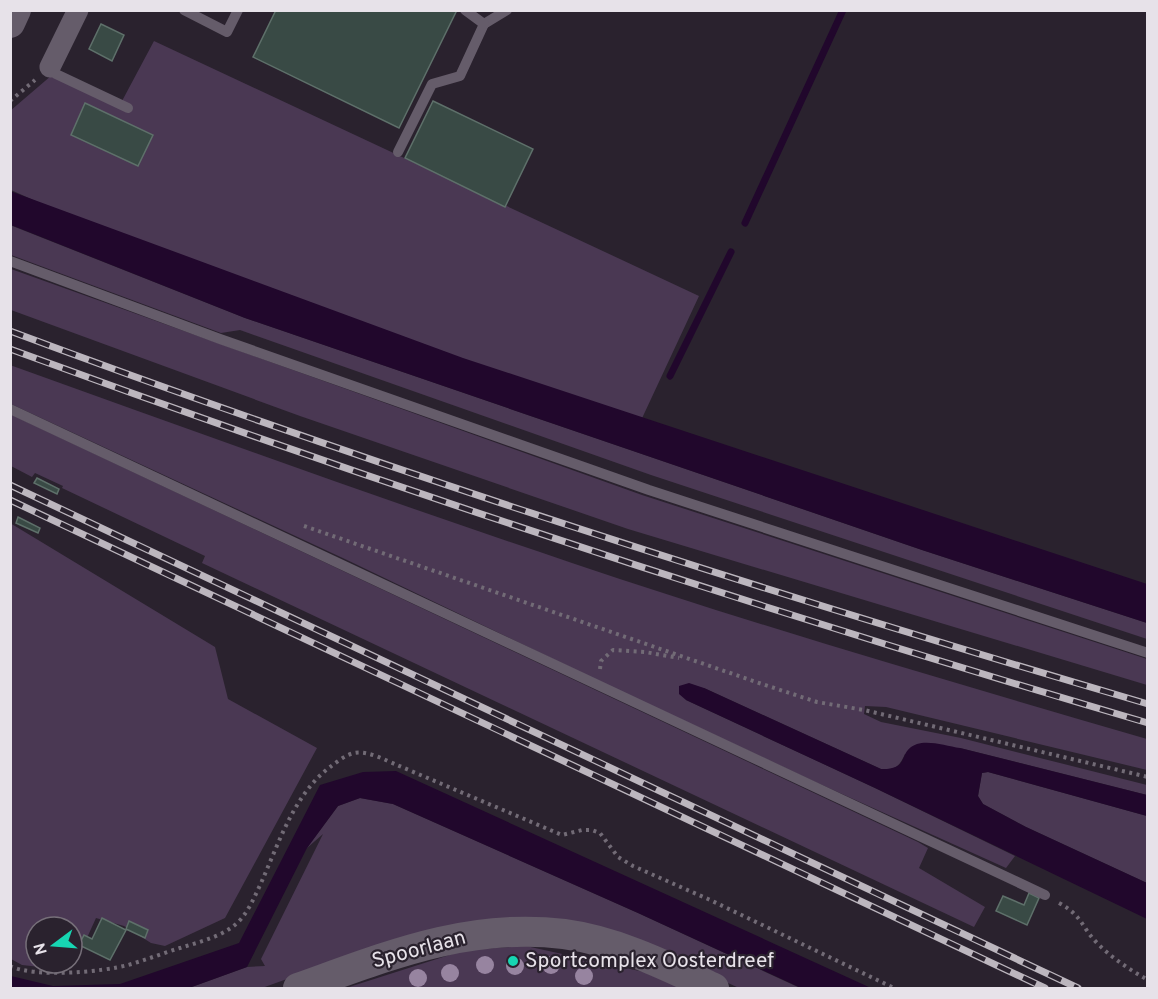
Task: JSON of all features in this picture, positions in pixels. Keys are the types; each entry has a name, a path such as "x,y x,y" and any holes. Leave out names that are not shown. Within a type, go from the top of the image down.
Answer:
{"main road":[{"path":"10,23 16,10"},
{"name":"Spoorlaan","path":"297,988 412,948 463,936 522,932 564,934 606,944 647,958 714,988"}],"street":[{"path":"50,67 78,10"}],"lane":[{"path":"184,10 227,32 238,10"},
{"path":"465,10 484,24"},
{"path":"398,152 432,84 460,76 484,24 507,10"},
{"path":"50,67 56,74 128,108"},
{"path":"10,261 220,339 649,490 1148,653"},
{"path":"10,409 1046,895"}],"path":[{"path":"10,101 50,67"},
{"path":"301,525 817,702 864,710 1148,777"},
{"path":"603,687 600,672 601,661 613,650 645,652 695,661"},
{"path":"10,966 57,972 110,968 218,936 232,928 249,909 296,806 307,789 325,771 355,752 397,765 562,835 582,830 600,833 618,857 633,866 708,899 894,988"},
{"path":"1046,895 1075,913 1097,943 1148,980"}],"shaded area":[{"path":"154,41 699,296 637,429 189,270 11,190 10,111 52,75 122,101"},
{"path":"10,191 463,358 1147,584 1147,623 922,550 245,318 11,225"},
{"path":"10,225 245,318 922,550 1147,623 1147,639 651,475 240,330 221,333 11,255"},
{"path":"11,269 642,495 1147,659 1147,685 628,529 300,416 11,310"},
{"path":"10,365 643,587 1147,739 1147,770 886,707 865,706 864,714 881,722 961,738 1147,785 1147,795 960,748 905,754 896,767 881,769 704,688 686,700 1015,856 1006,868 811,780 11,404"},
{"path":"10,414 918,842 928,848 919,868 985,907 974,927 202,563 205,556 35,473 32,477 11,466"},
{"path":"10,523 215,647 228,699 317,748 225,918 165,946 151,943 124,926 96,918 84,944 84,915 24,915 24,965 11,959"},
{"path":"689,683 881,769 896,766 911,747 922,743 932,743 1147,795 1147,816 988,772 982,773 978,796 983,804 1026,827 1147,883 1147,919 686,700 679,694 679,686"},
{"path":"396,771 871,988 801,988 393,804 360,798 338,806 307,848 247,967 189,988 11,988 11,976 53,986 120,984 239,943 320,785 363,772"},
{"path":"988,772 1147,816 1147,883 1026,827 983,804 978,796 982,773"},
{"path":"360,798 393,804 800,988 739,988 640,943 370,949 262,988 189,988 247,967 265,966 261,959 323,834 307,848 338,806"},
{"name":"Sportcomplex Oosterdreef","path":"526,946 644,972 681,988 346,988 465,950"}],"building":[{"path":"276,10 457,10 399,128 253,57"},
{"path":"101,24 124,35 112,61 89,49"},
{"path":"433,101 533,149 505,207 405,158"},
{"path":"85,103 153,135 138,166 71,135"},
{"path":"37,478 59,489 57,494 34,483"},
{"path":"18,517 40,528 38,533 16,523"},
{"path":"1029,893 1039,898 1027,925 996,911 1003,896 1024,905"},
{"path":"102,918 126,930 110,960 84,947 84,935 92,939"},
{"path":"129,921 148,930 145,938 126,929"}],"waterway":[{"path":"745,223 843,10"},
{"path":"670,376 731,252"}],"railway":[{"path":"10,331 292,432 576,528 861,618 1148,704"},
{"path":"10,349 434,498 718,592 1148,723"},
{"path":"10,485 1078,988"},
{"path":"10,500 1045,988"}],"place":[{"name":"Sportcomplex Oosterdreef","path":"513,961"}]}
